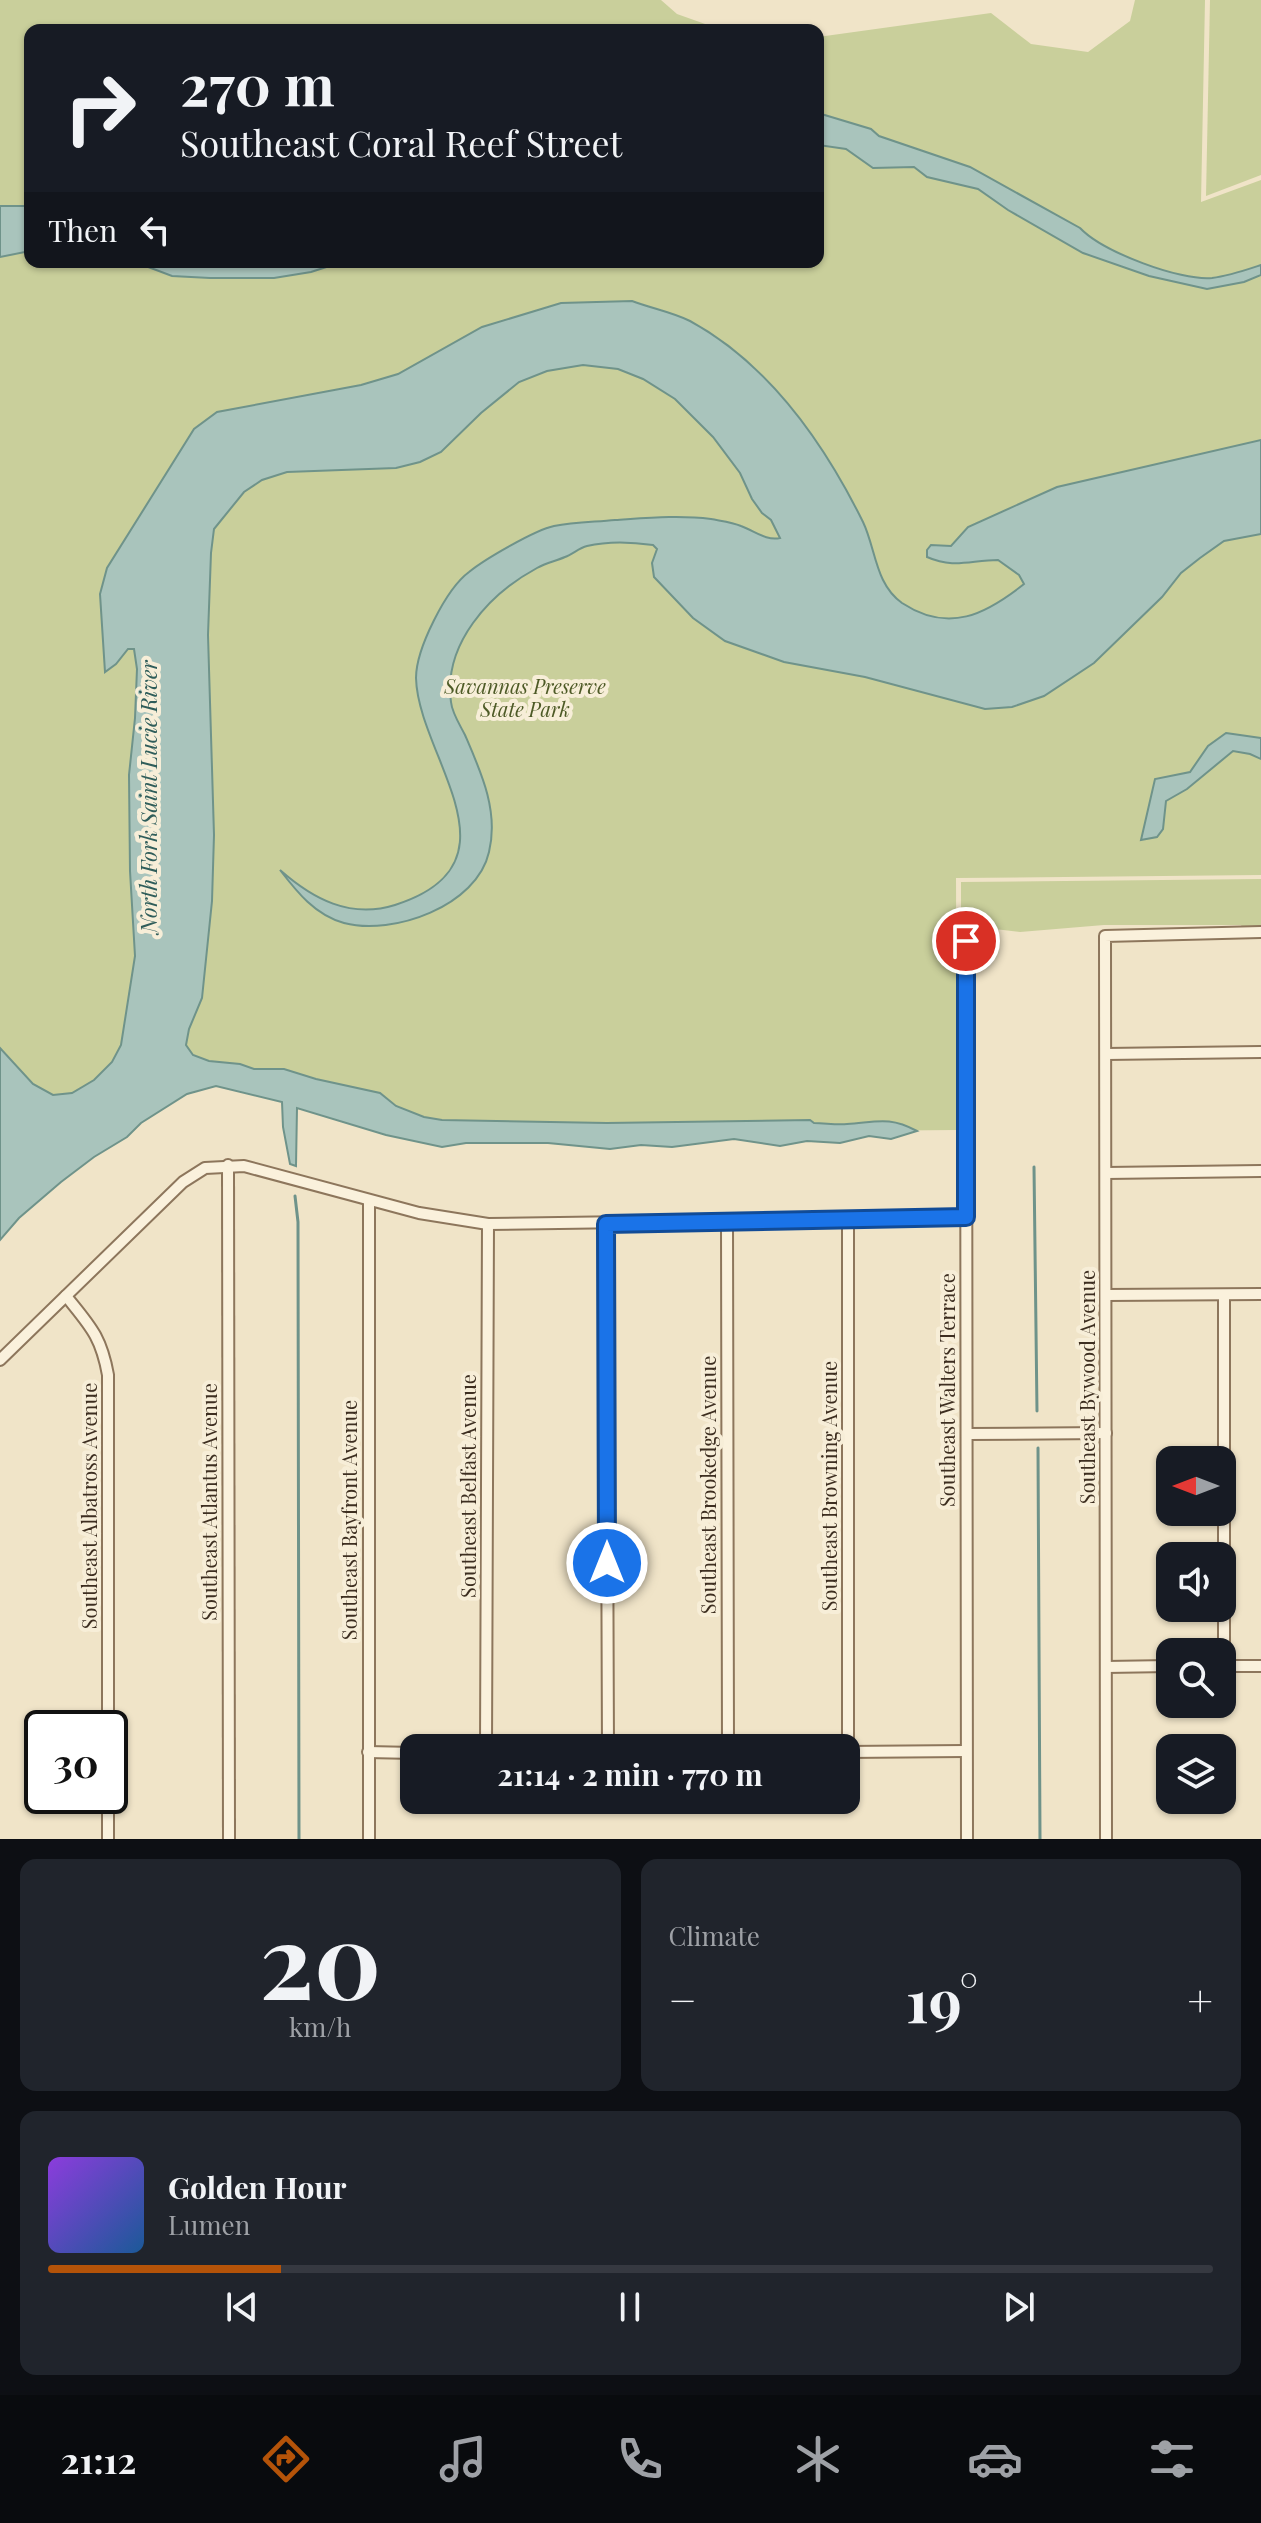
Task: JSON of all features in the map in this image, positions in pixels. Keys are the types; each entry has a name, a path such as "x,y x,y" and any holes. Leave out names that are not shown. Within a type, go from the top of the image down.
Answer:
{"street":[{"name":"Southeast Bywood Avenue","path":"1106,1839 1105,936 1261,932"},
{"name":"Southeast Walters Terrace","path":"966,941 967,1839"},
{"path":"1106,1054 1261,1052"},
{"name":"Southeast Atlantus Avenue","path":"228,1165 229,1839"},
{"path":"0,1360 183,1182 205,1168 244,1166 419,1213 488,1224 966,1217"},
{"path":"1106,1173 1261,1171"},
{"name":"Southeast Bayfront Avenue","path":"369,1201 369,1839"},
{"name":"Southeast Browning Avenue","path":"847,1734 848,1219"},
{"name":"Southeast Brookedge Avenue","path":"727,1222 728,1734"},
{"name":"Southeast Belfast Avenue","path":"486,1734 488,1224"},
{"path":"606,1224 608,1734"},
{"path":"1106,1295 1261,1294"},
{"path":"1223,1638 1224,1295"},
{"name":"Southeast Albatross Avenue","path":"66,1296 97,1334 108,1375 108,1710"},
{"path":"967,1434 1106,1433"},
{"path":"1106,1667 1156,1666"},
{"path":"1236,1666 1261,1666"},
{"path":"860,1752 965,1751"},
{"path":"368,1752 400,1753"},
{"path":"108,1814 108,1839"}],"green space":[{"name":"Savannas Preserve State Park","path":"0,0 661,0 677,14 705,24 24,24 24,268 824,268 824,36 991,13 1031,44 1088,52 1130,21 1135,0 1205,0 1201,202 1261,180 1261,875 956,878 957,1130 487,1134 168,1061 0,1205"},
{"path":"1210,0 1261,0 1261,175 1206,196"},
{"path":"1261,879 1261,927 1104,925 1020,932 961,925 961,882"}],"water":[{"path":"824,115 871,129 879,136 970,167 1080,228 1106,246 1162,270 1212,278 1261,265 1261,275 1244,282 1207,289 1149,276 1083,253 978,189 927,177 914,167 873,168 846,149 824,146"},
{"path":"0,206 24,206 24,252 0,257"},
{"path":"151,268 323,268 274,278 172,276"},
{"name":"North Fork Saint Lucie River","path":"632,301 690,321 745,359 769,383 812,435 848,492 863,522 886,586 902,603 919,612 951,619 966,616 996,604 1024,584 1019,575 998,560 954,563 927,557 931,545 951,546 968,527 1057,487 1261,440 1261,534 1224,541 1200,558 1181,573 1162,597 1094,663 1044,696 1012,707 985,709 865,677 784,662 725,641 693,618 654,577 652,563 657,549 653,545 612,543 584,547 537,568 502,592 473,623 454,660 450,681 452,706 487,792 492,822 489,852 481,871 468,888 451,902 430,913 386,925 364,926 344,923 315,909 280,870 319,898 363,910 395,905 434,886 454,863 460,836 456,805 421,709 416,678 421,652 434,620 460,580 486,560 523,539 554,526 569,524 699,518 730,523 765,537 780,538 771,520 752,499 740,473 713,437 675,399 643,379 618,369 583,365 547,371 519,382 441,452 420,462 396,468 287,472 262,480 244,492 214,529 208,635 214,835 212,901 202,998 186,1045 193,1055 209,1061 240,1064 254,1069 284,1069 380,1093 396,1106 442,1120 607,1123 810,1120 814,1123 839,1124 883,1121 917,1131 891,1139 869,1136 840,1143 807,1141 780,1146 734,1139 672,1147 641,1145 610,1149 548,1143 466,1143 442,1147 386,1135 297,1108 296,1166 290,1164 282,1102 216,1086 187,1094 141,1123 127,1137 61,1182 19,1218 0,1240 0,1048 33,1084 53,1095 72,1093 94,1080 112,1062 121,1045 135,956 129,775 137,669 134,649 128,649 105,672 100,594 107,568 194,429 217,412 361,385 398,374 482,327 561,303"},
{"path":"1226,733 1261,738 1261,759 1233,751 1187,789 1166,801 1163,829 1157,837 1141,840 1155,779 1190,772 1208,746"}],"waterway":[{"path":"1034,1167 1037,1411"},
{"path":"295,1196 298,1222 299,1839"},
{"path":"1038,1448 1040,1839"}],"route":[{"path":"607,1563 606,1224 966,1217 966,941"}]}
